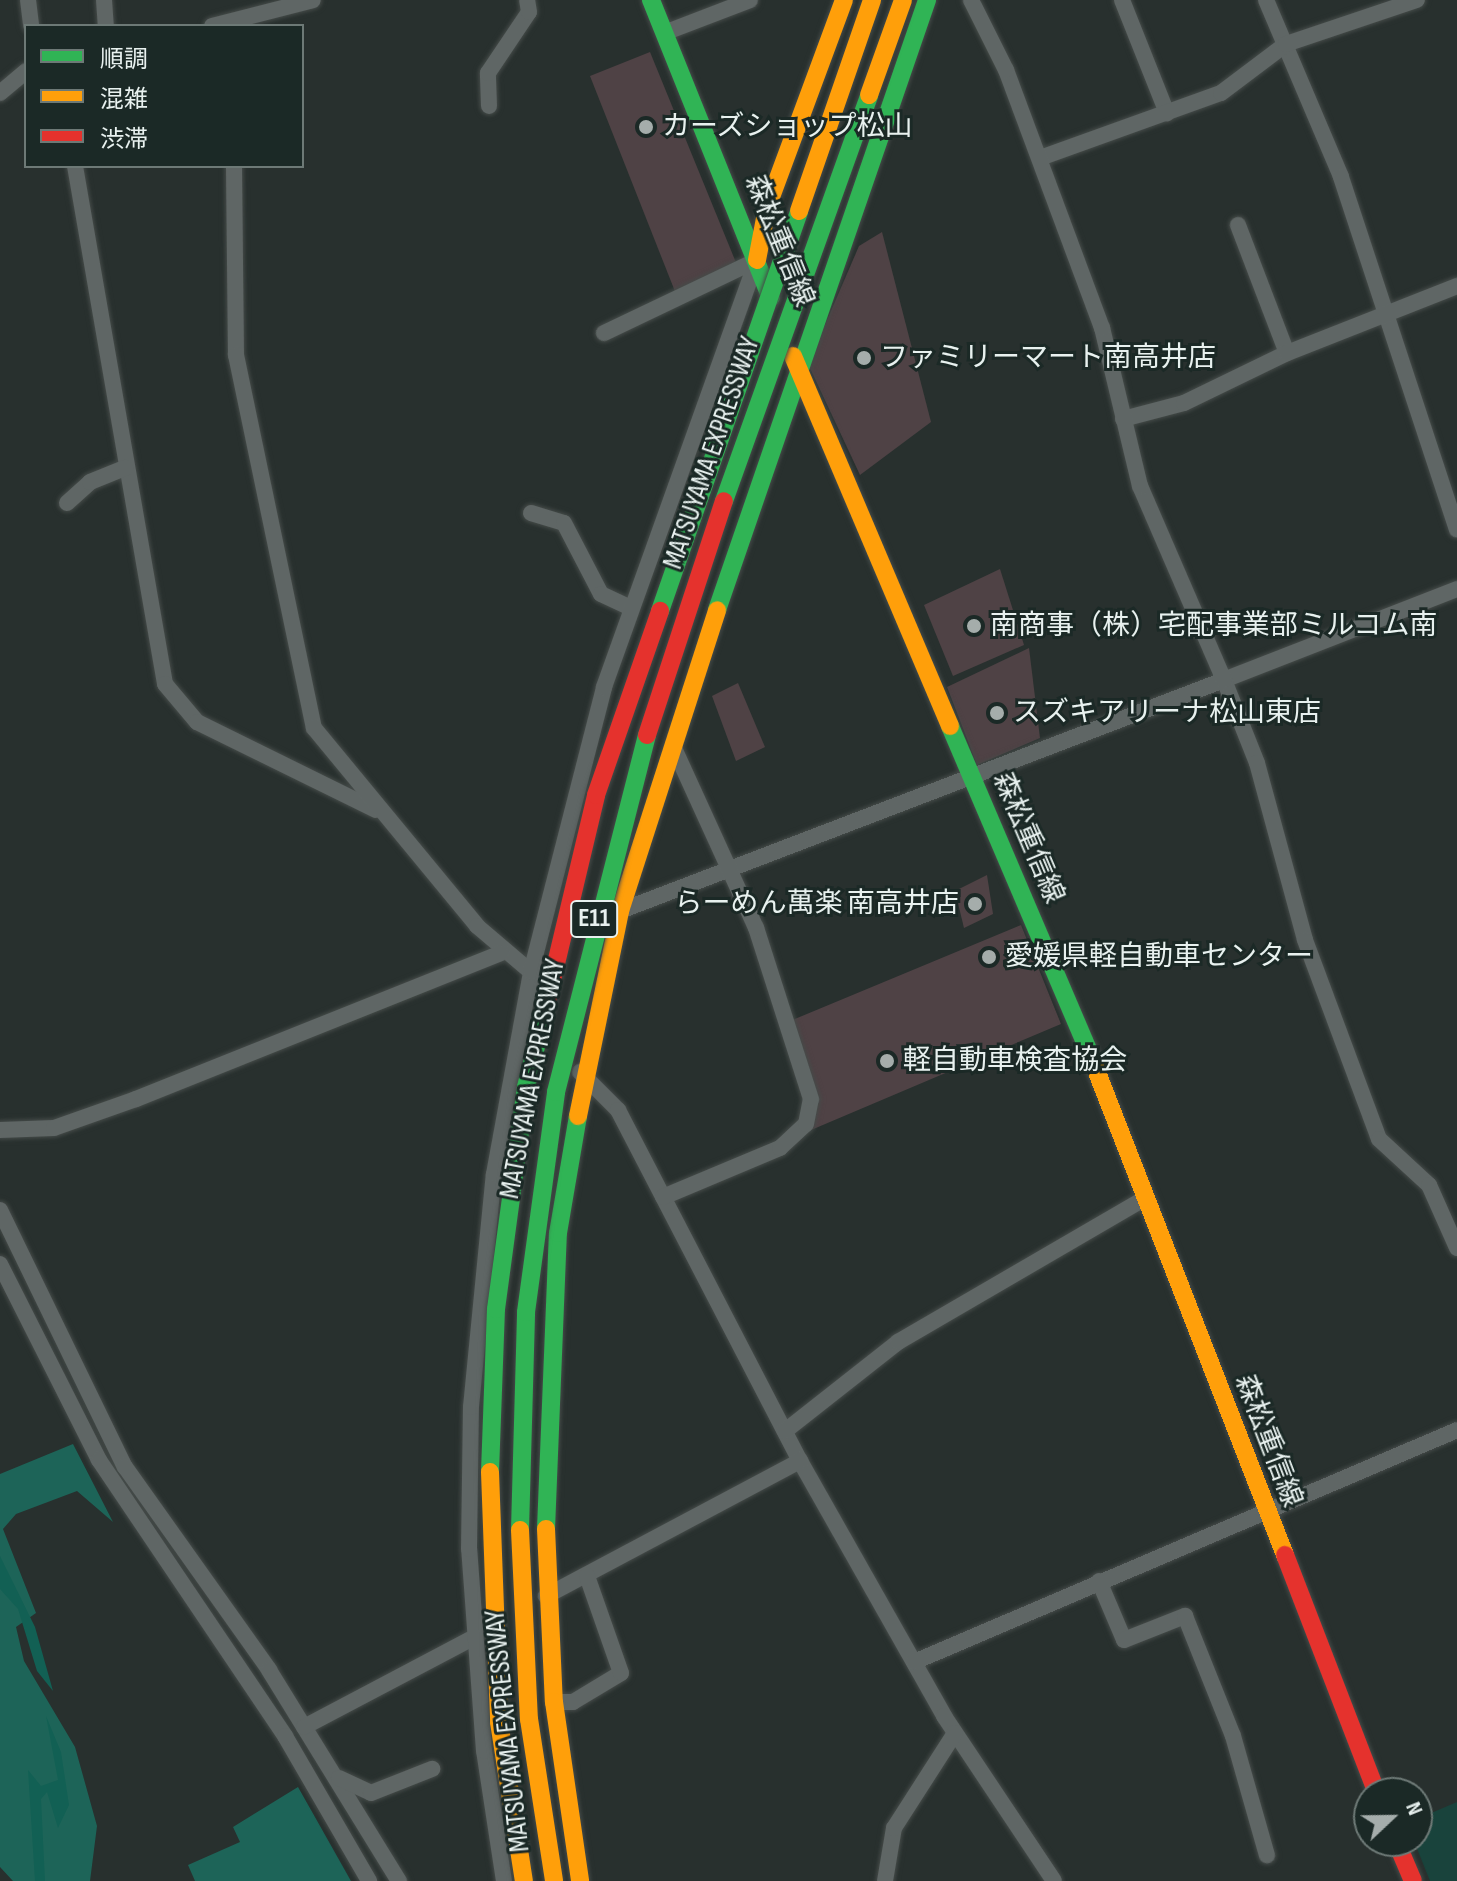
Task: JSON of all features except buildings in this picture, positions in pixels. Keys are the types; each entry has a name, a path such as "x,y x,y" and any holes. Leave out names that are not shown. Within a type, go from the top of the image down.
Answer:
{"main road":[{"name":"森松重信線","path":"651,0 796,363 1145,1198 1371,1777"},
{"path":"757,260 767,208 844,0"},
{"name":"MATSUYAMA EXPRESSWAY","path":"524,1881 499,1722 489,1514 496,1309 526,1087 596,795 872,0"},
{"name":"MATSUYAMA EXPRESSWAY","path":"554,1881 529,1719 519,1513 526,1312 556,1092 625,803 754,412 903,0"},
{"path":"580,1881 554,1702 546,1596 558,1233 584,1080 620,911 796,363 927,0"},
{"path":"1403,1857 1413,1881"}],"street":[{"path":"28,0 31,24"},
{"path":"104,0 106,24"},
{"path":"233,23 313,0"},
{"path":"489,106 488,73 529,12 527,0"},
{"path":"664,33 750,0"},
{"path":"971,0 1040,158 1102,328 1140,486 1257,763 1305,940 1379,1139 1429,1185 1457,1248"},
{"path":"1122,0 1167,113"},
{"path":"1266,0 1286,44 1386,312 1457,529"},
{"path":"1040,158 1221,93 1286,44 1417,0"},
{"path":"0,93 24,73"},
{"path":"75,168 160,668 173,699 197,722 381,813"},
{"path":"234,168 236,355 314,728 381,813 501,953 531,972 584,1080 618,1110 800,1461 914,1662 955,1733 1054,1881"},
{"path":"1238,225 1287,353"},
{"path":"604,333 757,260"},
{"path":"504,1881 473,1638 471,1416 481,1270 531,972 631,608 757,260"},
{"path":"1123,419 1184,403 1287,353 1457,286"},
{"path":"67,503 90,482 125,468"},
{"path":"531,513 564,523 601,594 631,608"},
{"path":"620,911 1457,589"},
{"path":"663,1197 780,1148 806,1124 806,1069 729,870 673,746"},
{"path":"0,1130 54,1128 136,1099 501,953"},
{"path":"785,1431 898,1342 1145,1198"},
{"path":"0,1210 125,1467 339,1778 399,1881"},
{"path":"0,1264 99,1460 285,1736 369,1881"},
{"path":"914,1662 1457,1430"},
{"path":"546,1596 800,1461"},
{"path":"554,1702 573,1702 621,1673 587,1576"},
{"path":"1099,1581 1124,1640 1185,1616 1233,1736 1267,1855"},
{"path":"304,1727 473,1638"},
{"path":"885,1881 894,1828 955,1733"},
{"path":"339,1778 371,1793 432,1769"}],"shaded area":[{"path":"73,1444 113,1522 77,1491 16,1514 3,1529 36,1613 16,1627 24,1661 75,1747 97,1826 90,1881 13,1881 0,1867 0,1474"},
{"path":"0,1556 35,1627 53,1691 37,1671 18,1609 0,1589"},
{"path":"46,1716 61,1752 69,1805 58,1828 47,1792 41,1799 45,1881 35,1881 28,1770 41,1786 58,1780"},
{"path":"298,1787 351,1881 195,1881 188,1865 240,1842 233,1827"},
{"path":"1457,1802 1457,1881 1430,1881 1420,1857 1433,1857 1433,1812"}],"traffic: fast":[{"path":"651,0 771,298"},
{"path":"717,610 927,0"},
{"path":"724,501 869,95"},
{"path":"660,611 799,211"},
{"path":"950,726 1093,1062"},
{"path":"520,1530 526,1312 556,1092 647,735"},
{"path":"490,1472 496,1309 526,1087 544,1014"},
{"path":"546,1529 558,1233 578,1116"}],"traffic: slow":[{"path":"757,260 767,208 844,0"},
{"path":"799,211 872,0"},
{"path":"869,95 903,0"},
{"path":"793,356 950,726"},
{"path":"578,1116 620,911 717,610"},
{"path":"1093,1062 1285,1555"},
{"path":"490,1472 499,1722 524,1881"},
{"path":"546,1529 554,1702 580,1881"},
{"path":"520,1530 529,1719 554,1881"}],"traffic: jam":[{"path":"647,735 724,501"},
{"path":"544,1014 596,795 660,611"},
{"path":"1285,1555 1371,1777"},
{"path":"1403,1857 1413,1881"}],"place":[{"name":"カーズショップ松山","path":"646,127"},
{"name":"ファミリーマート南高井店","path":"864,358"},
{"name":"南商事（株）宅配事業部ミルコム南","path":"974,626"},
{"name":"スズキアリーナ松山東店","path":"997,713"},
{"name":"らーめん萬楽 南高井店","path":"975,904"},
{"name":"愛媛県軽自動車センター","path":"989,957"},
{"name":"軽自動車検査協会","path":"887,1061"}]}
